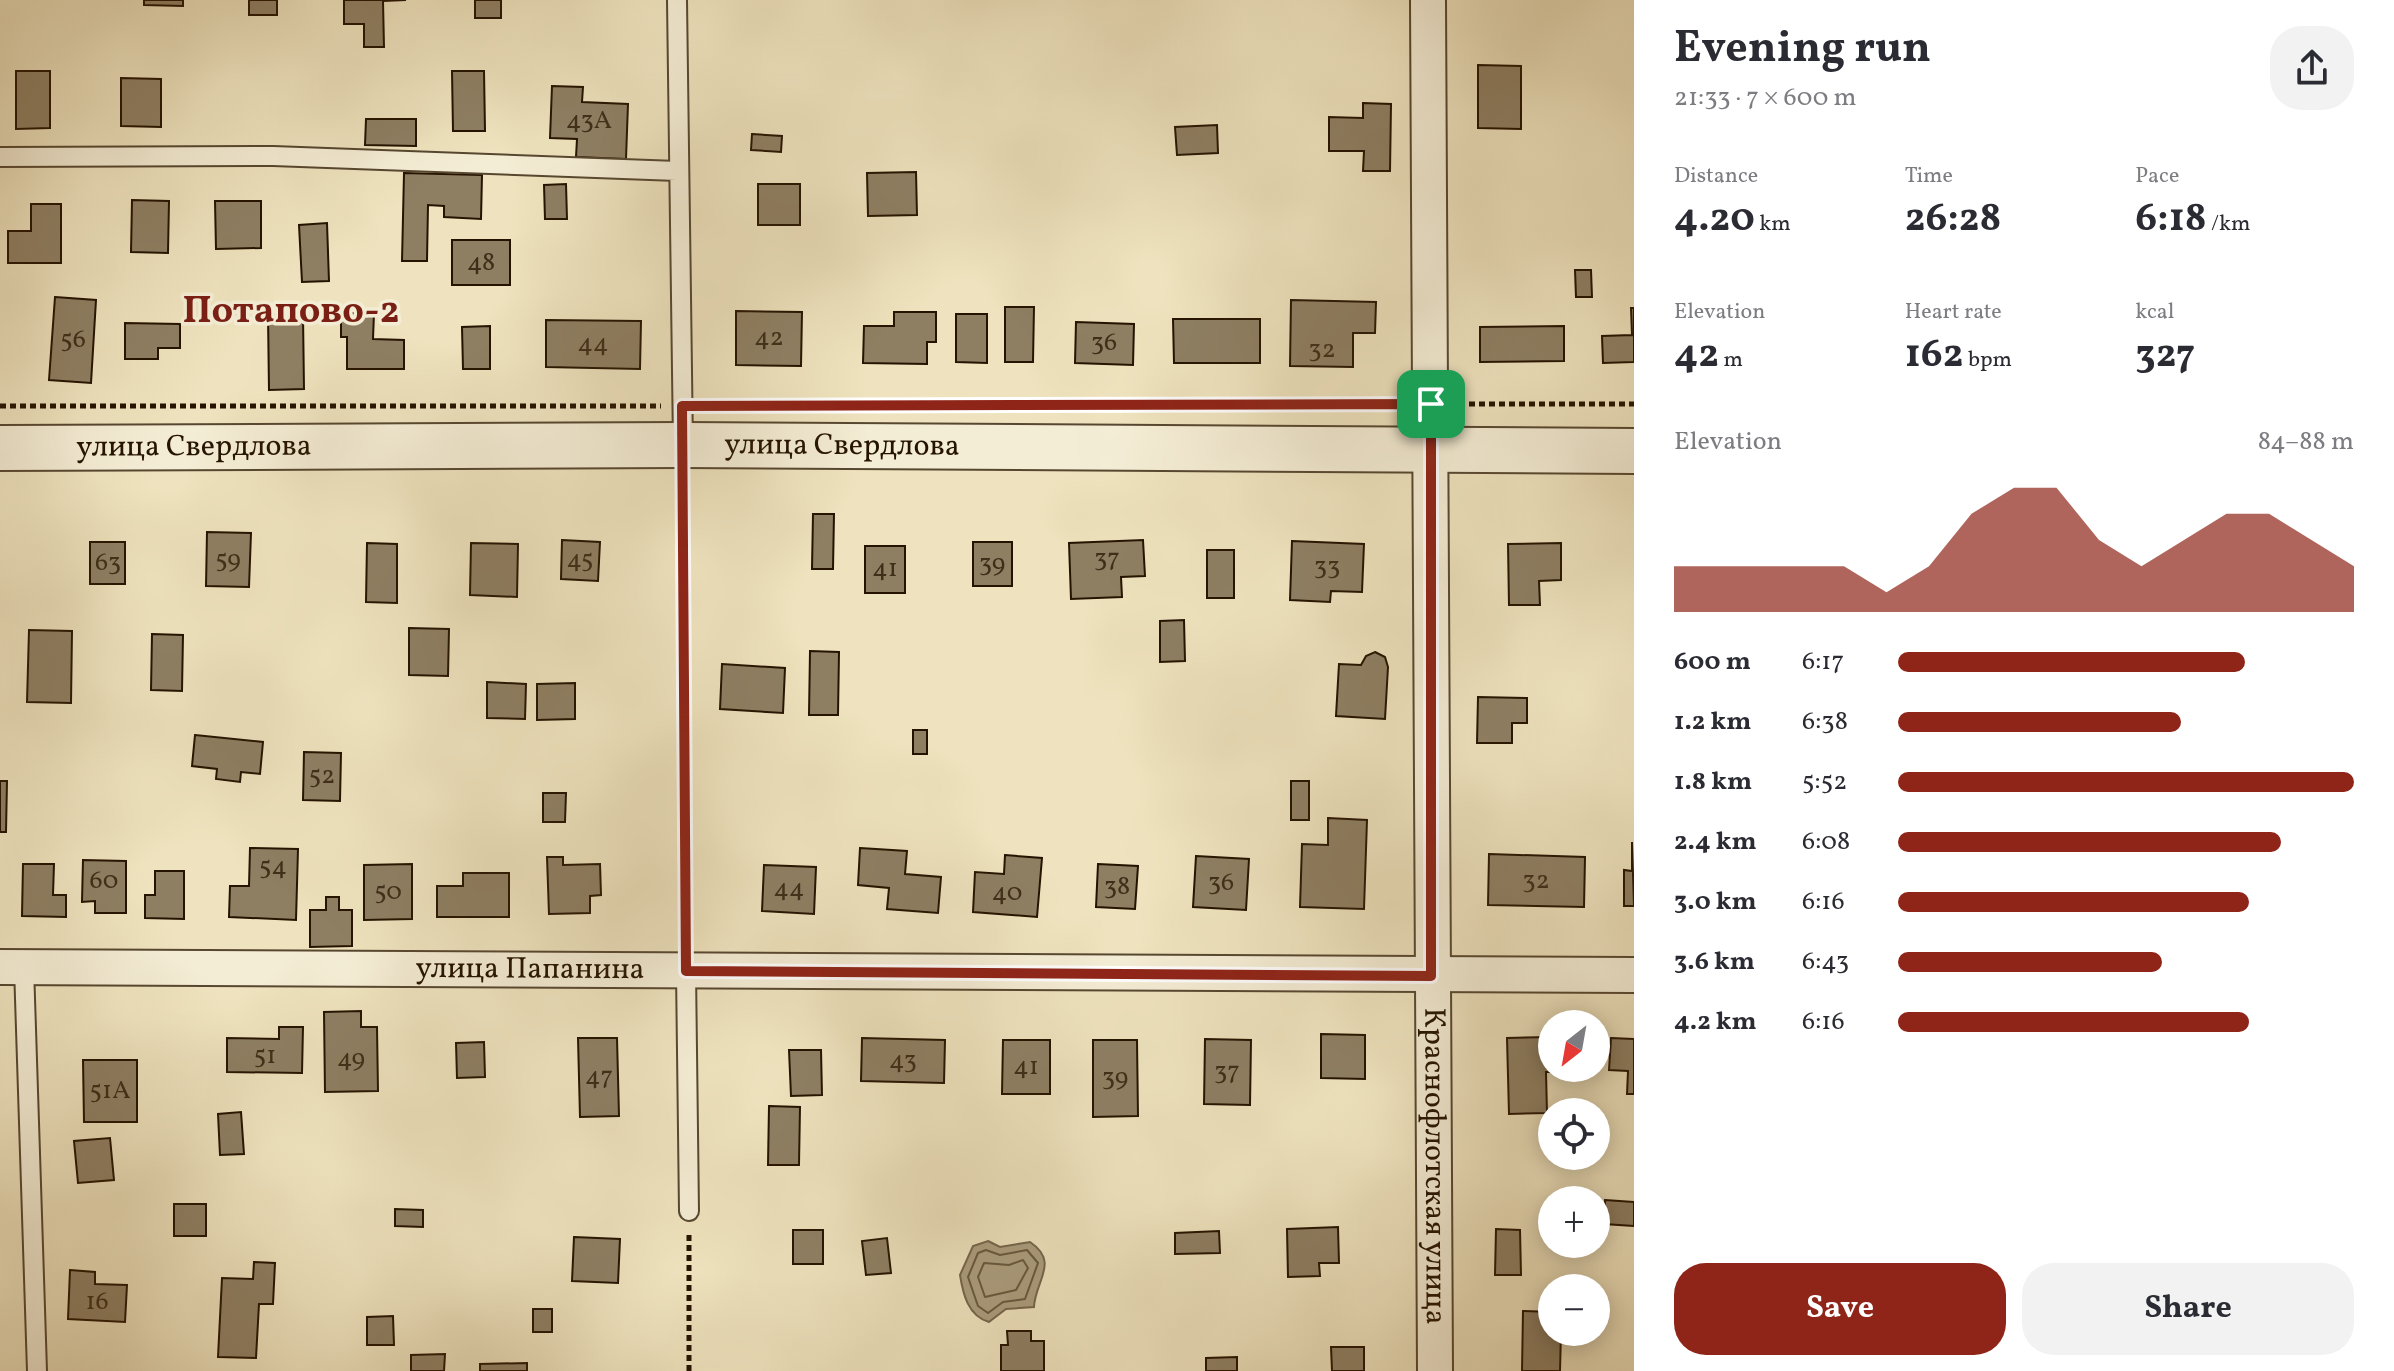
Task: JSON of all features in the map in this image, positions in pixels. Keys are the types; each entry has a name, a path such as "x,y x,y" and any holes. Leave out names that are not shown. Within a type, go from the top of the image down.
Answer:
{"street":[{"name":"Краснофлотская улица","path":"1428,0 1435,1371"},
{"name":"улица Свердлова","path":"0,448 682,426 1430,450 1634,451"},
{"name":"улица Папанина","path":"12,967 1634,975"}],"lane":[{"path":"677,0 682,426"},
{"path":"0,157 273,156 677,171"},
{"path":"12,967 37,1371"},
{"path":"686,971 689,1211"}],"path":[{"path":"0,406 682,426 1431,404 1634,404"},
{"path":"682,426 686,971"},
{"path":"689,1211 689,1371"}],"water":[{"path":"988,1241 1000,1247 1030,1242 1039,1249 1045,1264 1034,1307 1006,1309 989,1322 971,1310 960,1275 973,1246"}],"building":[{"path":"144,0 183,0 183,6 144,5"},
{"path":"249,0 277,0 277,15 249,15"},
{"path":"344,0 406,0 383,1 384,47 364,47 364,24 344,24"},
{"path":"475,0 501,0 501,18 475,18"},
{"path":"1478,65 1521,66 1521,129 1478,128"},
{"path":"16,71 50,71 50,128 16,129"},
{"path":"452,71 484,71 485,131 453,131"},
{"path":"121,78 161,79 161,127 121,126"},
{"path":"552,86 583,87 582,102 628,104 626,159 576,157 577,139 550,138"},
{"path":"1363,103 1391,104 1390,171 1363,171 1364,151 1329,151 1329,117 1363,118"},
{"path":"366,119 416,119 416,146 365,145"},
{"path":"1217,125 1218,153 1177,155 1175,127"},
{"path":"752,134 782,136 781,152 751,150"},
{"path":"916,172 917,215 868,216 867,173"},
{"path":"404,173 482,175 481,219 444,217 444,206 428,205 427,261 402,261"},
{"path":"566,184 567,219 545,219 544,185"},
{"path":"758,184 800,184 800,225 758,225"},
{"path":"132,200 169,201 168,253 131,252"},
{"path":"215,201 261,201 261,248 216,249"},
{"path":"31,204 61,204 61,263 8,263 8,231 31,231"},
{"path":"327,223 329,281 302,282 299,225"},
{"path":"452,240 510,240 510,285 452,285"},
{"path":"1575,270 1591,270 1592,297 1576,297"},
{"path":"55,297 96,300 91,383 49,380"},
{"path":"1291,300 1376,302 1375,333 1353,333 1353,367 1290,366"},
{"path":"1005,307 1034,307 1033,362 1005,362"},
{"path":"1631,308 1634,308 1634,362 1603,363 1602,336 1632,335"},
{"path":"736,311 802,312 801,366 736,365"},
{"path":"894,312 936,312 936,342 927,342 927,364 863,363 864,326 894,326"},
{"path":"341,313 374,313 373,339 404,340 404,369 347,369 347,337 341,337"},
{"path":"956,314 987,314 987,363 956,362"},
{"path":"268,315 303,315 304,389 269,390"},
{"path":"1173,319 1260,319 1260,363 1174,363"},
{"path":"546,320 641,321 640,369 546,367"},
{"path":"1076,322 1134,324 1133,365 1075,363"},
{"path":"125,323 180,324 180,348 158,348 158,359 125,359"},
{"path":"490,326 490,369 463,369 462,327"},
{"path":"1564,326 1564,361 1480,362 1480,327"},
{"path":"813,514 834,514 833,569 812,569"},
{"path":"207,532 251,533 249,587 206,586"},
{"path":"562,540 600,542 598,581 561,579"},
{"path":"1143,540 1145,576 1121,577 1122,597 1071,599 1069,543"},
{"path":"1292,541 1364,544 1362,592 1331,591 1330,602 1290,600"},
{"path":"90,542 125,542 125,584 90,584"},
{"path":"973,542 1012,542 1012,586 973,586"},
{"path":"367,543 397,544 397,603 366,602"},
{"path":"471,543 518,544 517,597 470,595"},
{"path":"1561,543 1561,580 1539,581 1540,605 1509,605 1508,544"},
{"path":"865,546 905,546 905,593 865,593"},
{"path":"1207,550 1234,550 1234,598 1207,598"},
{"path":"1184,620 1185,661 1160,662 1160,621"},
{"path":"409,628 449,629 448,676 409,675"},
{"path":"29,630 72,631 71,703 27,702"},
{"path":"152,634 183,635 182,691 151,690"},
{"path":"810,651 839,652 838,715 809,715"},
{"path":"1375,652 1385,657 1388,667 1385,719 1336,716 1339,664 1361,665 1366,656"},
{"path":"722,664 785,668 783,713 720,709"},
{"path":"487,682 526,684 525,719 487,718"},
{"path":"575,683 575,719 537,720 537,684"},
{"path":"1478,697 1527,698 1527,723 1512,723 1512,743 1477,743"},
{"path":"913,730 927,730 927,754 913,754"},
{"path":"195,735 263,742 260,774 241,772 240,782 216,779 217,769 192,766"},
{"path":"304,752 341,753 340,801 303,800"},
{"path":"0,781 7,781 6,832 0,832"},
{"path":"1291,781 1309,781 1309,820 1291,820"},
{"path":"543,793 566,793 565,822 543,822"},
{"path":"1328,818 1367,820 1364,909 1300,907 1302,844 1328,845"},
{"path":"1632,842 1634,906 1624,906 1624,870 1632,871"},
{"path":"250,848 298,849 296,920 229,917 230,886 249,886"},
{"path":"860,848 907,851 905,874 941,877 938,913 887,909 889,888 858,885"},
{"path":"1489,854 1585,857 1584,907 1488,905"},
{"path":"1005,855 1042,858 1037,917 973,912 975,872 1004,874"},
{"path":"1196,856 1249,859 1246,910 1193,907"},
{"path":"547,857 563,857 563,865 600,864 601,895 590,896 590,913 549,914"},
{"path":"83,860 126,861 126,913 95,913 95,901 82,902"},
{"path":"23,864 54,864 53,895 66,895 66,917 22,916"},
{"path":"412,864 412,919 364,920 364,865"},
{"path":"1098,864 1138,866 1135,909 1096,907"},
{"path":"764,865 816,867 814,914 762,911"},
{"path":"155,871 184,871 184,919 145,918 145,895 155,895"},
{"path":"463,873 509,873 509,917 437,917 437,886 463,886"},
{"path":"326,897 339,897 339,910 352,910 352,946 310,947 310,910 326,910"},
{"path":"361,1011 361,1027 377,1027 378,1091 325,1092 324,1012"},
{"path":"279,1027 303,1027 302,1073 227,1072 227,1038 279,1039"},
{"path":"1321,1034 1365,1035 1365,1079 1321,1078"},
{"path":"1538,1037 1538,1082 1546,1082 1547,1098 1538,1098 1538,1113 1509,1114 1507,1038"},
{"path":"578,1038 617,1038 619,1116 580,1117"},
{"path":"862,1038 945,1040 944,1083 861,1081"},
{"path":"1611,1038 1634,1039 1634,1094 1627,1094 1628,1071 1610,1070"},
{"path":"1205,1039 1251,1040 1250,1105 1204,1104"},
{"path":"1003,1040 1050,1040 1050,1094 1002,1094"},
{"path":"1093,1040 1137,1040 1138,1116 1093,1117"},
{"path":"484,1042 485,1077 457,1078 456,1043"},
{"path":"789,1050 821,1050 822,1095 791,1096"},
{"path":"83,1060 137,1060 137,1122 84,1122"},
{"path":"769,1106 800,1107 799,1165 768,1165"},
{"path":"241,1112 244,1154 220,1155 218,1114"},
{"path":"110,1138 114,1180 78,1183 74,1141"},
{"path":"1610,1200 1634,1202 1634,1226 1610,1224"},
{"path":"174,1204 206,1204 206,1236 174,1236"},
{"path":"395,1209 423,1210 423,1227 395,1226"},
{"path":"1338,1227 1339,1263 1319,1263 1320,1276 1288,1277 1287,1229"},
{"path":"1496,1229 1520,1230 1521,1275 1495,1275"},
{"path":"793,1230 823,1230 823,1264 793,1264"},
{"path":"1219,1231 1220,1253 1175,1254 1175,1233"},
{"path":"574,1237 620,1239 618,1283 572,1281"},
{"path":"887,1238 891,1273 866,1275 862,1241"},
{"path":"254,1262 275,1263 273,1304 259,1304 256,1358 218,1357 222,1278 253,1279"},
{"path":"70,1270 95,1272 95,1284 127,1285 125,1322 68,1319"},
{"path":"533,1309 552,1309 552,1332 533,1332"},
{"path":"1523,1311 1538,1312 1538,1346 1561,1346 1560,1371 1522,1371"},
{"path":"393,1316 394,1345 367,1345 367,1317"},
{"path":"1007,1331 1031,1331 1031,1341 1044,1341 1044,1371 1001,1371 1001,1345 1008,1345"},
{"path":"1331,1347 1364,1347 1364,1371 1332,1371"},
{"path":"445,1354 444,1371 411,1371 411,1355"},
{"path":"1237,1357 1237,1371 1206,1371 1206,1358"},
{"path":"527,1363 527,1371 480,1371 480,1364"}],"district":[{"name":"Потапово-2","path":"291,312"}],"route":[{"path":"1431,404 1431,976 686,971 682,406 1431,404"}]}
